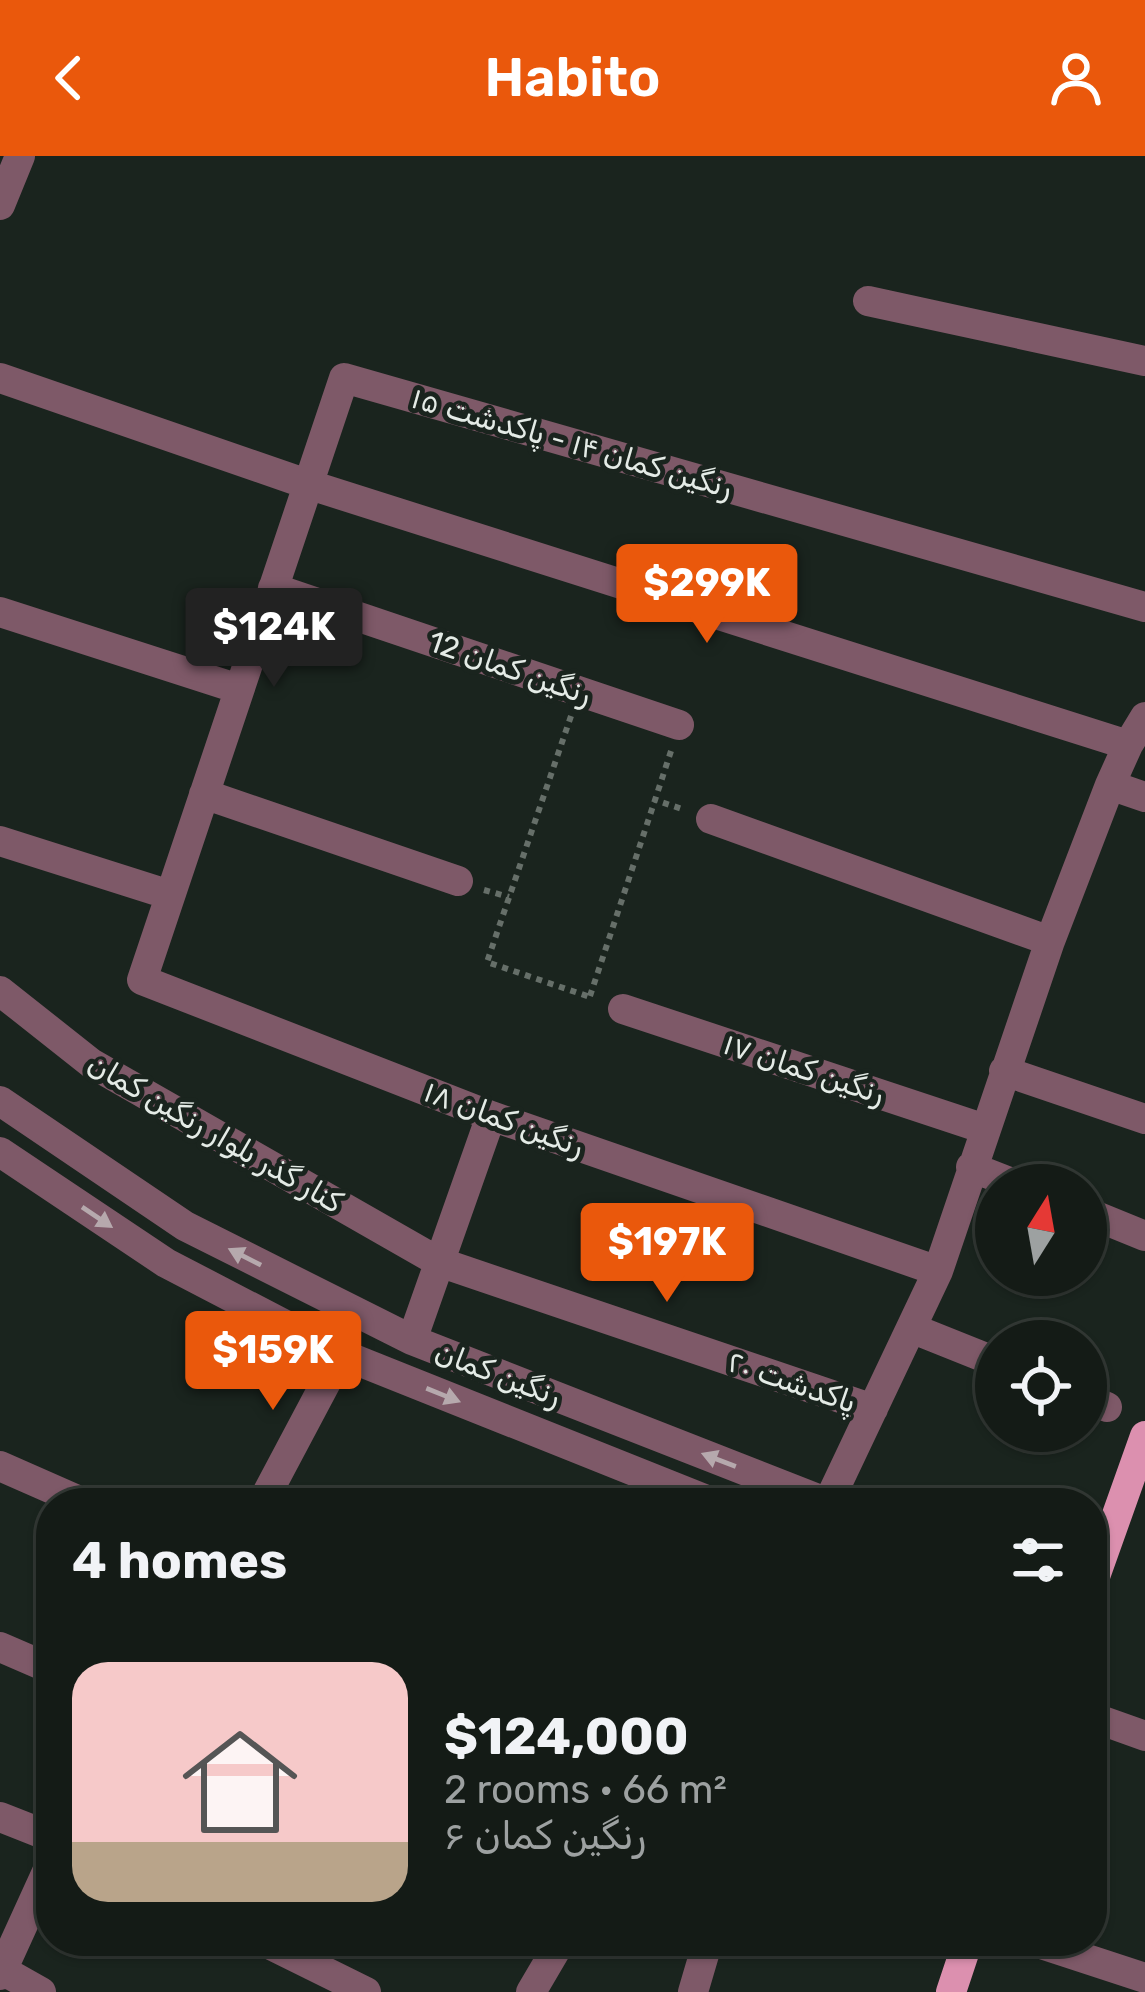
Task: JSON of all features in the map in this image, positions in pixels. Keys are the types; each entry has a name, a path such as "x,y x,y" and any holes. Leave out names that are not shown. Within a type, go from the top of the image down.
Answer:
{"main road":[{"path":"1107,1553 1135,1493 1145,1436"},
{"path":"951,1992 963,1956"}],"street":[{"path":"0,205 20,156"},
{"path":"868,301 1145,361"},
{"path":"0,378 307,484 1128,746"},
{"name":"رنگین کمان ۱۴ - پاکدشت ۱۵","path":"307,484 344,378 1145,607"},
{"path":"0,842 170,895 307,484"},
{"name":"رنگین کمان 12","path":"273,588 679,725"},
{"path":"0,612 239,688"},
{"name":"رنگین کمان","path":"835,1488 938,1271 1050,941 1110,785 1145,717"},
{"path":"1110,785 1145,797"},
{"path":"204,794 458,881"},
{"path":"711,819 1050,941"},
{"name":"رنگین کمان ۱۸","path":"170,895 142,980 491,1116 938,1271"},
{"name":"کنار گذر بلوار رنگین کمان","path":"0,992 91,1063 440,1262"},
{"name":"رنگین کمان ۱۷","path":"623,1009 985,1130"},
{"path":"1004,1071 1145,1119"},
{"name":"رنگین کمان","path":"0,1101 185,1226 356,1315 790,1488"},
{"path":"412,1340 491,1116"},
{"name":"رنگین کمان","path":"0,1152 166,1263 341,1354 676,1488"},
{"path":"971,1167 975,1169"},
{"path":"1107,1221 1145,1236"},
{"name":"پاکدشت ۲۰","path":"440,1262 872,1409"},
{"path":"911,1328 975,1354"},
{"path":"270,1488 341,1354"},
{"path":"0,1466 50,1488"},
{"path":"0,1647 36,1663"},
{"path":"1107,1722 1145,1736"},
{"path":"0,1817 36,1832"},
{"path":"36,1896 1,1972 41,1992"},
{"path":"293,1956 366,1992"},
{"path":"532,1992 552,1956"},
{"path":"693,1992 704,1956"},
{"path":"1078,1956 1145,1978"}],"path":[{"path":"579,691 488,962 623,1009"},
{"path":"590,997 679,725"},
{"path":"655,800 711,819"}]}
